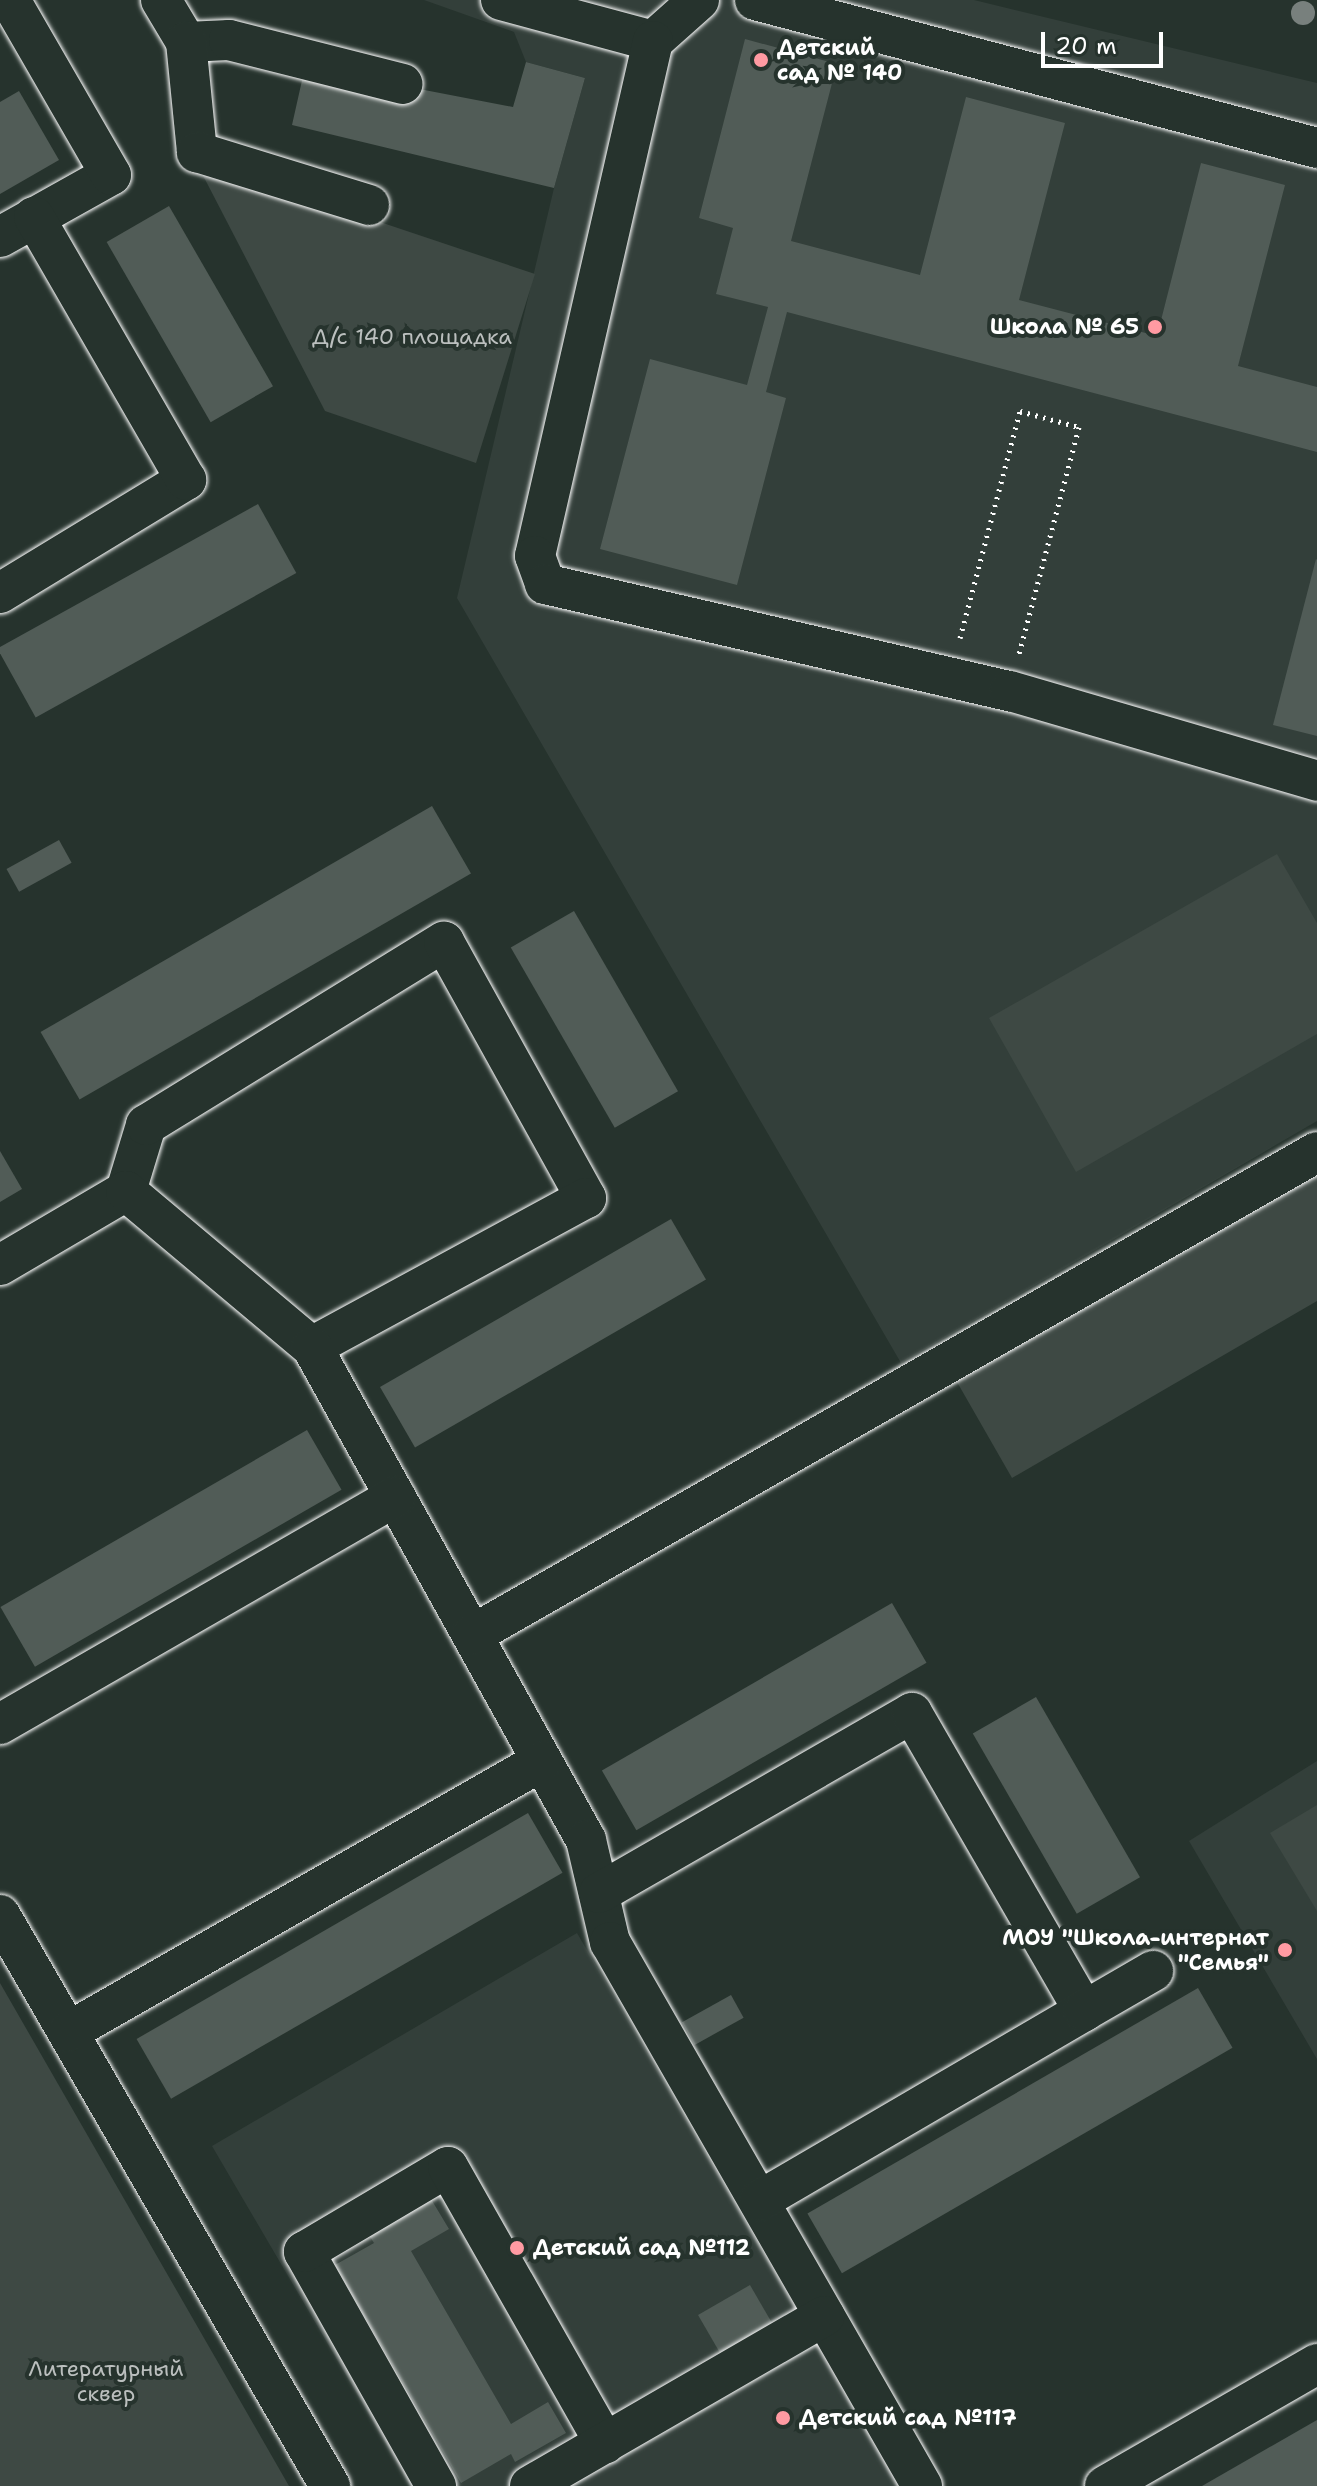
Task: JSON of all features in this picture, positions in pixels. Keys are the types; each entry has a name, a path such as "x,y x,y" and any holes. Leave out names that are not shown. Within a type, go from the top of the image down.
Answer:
{"lane":[{"path":"0,237 111,175 10,0"},
{"path":"161,0 186,42 197,152 369,205"},
{"path":"501,0 653,41"},
{"path":"699,0 653,41 535,556 545,584 1010,691 1317,781"},
{"path":"755,0 1317,148"},
{"path":"186,42 229,40 403,84"},
{"path":"0,593 186,480 34,217"},
{"path":"0,1265 126,1191 146,1125 444,942 586,1198 312,1347"},
{"path":"472,1635 1317,1152"},
{"path":"126,1191 312,1347 586,1840 610,1942 922,2486"},
{"path":"0,1724 395,1497"},
{"path":"599,1893 912,1713 1084,2011"},
{"path":"68,2032 542,1761"},
{"path":"0,1915 330,2486"},
{"path":"759,2201 1153,1971"},
{"path":"436,2486 304,2252 448,2167 605,2443"},
{"path":"530,2486 825,2316"},
{"path":"1105,2486 1317,2364"}],"path":[{"path":"950,677 1020,411 1079,427 1010,691"}],"shaded area":[{"path":"424,0 974,0 1317,83 1317,1121 901,1363 457,598 554,188 585,78 526,62 514,32"},
{"name":"МОУ \"Школа-интернат \"Семья\"","path":"1317,1761 1317,2059 1189,1841"},
{"name":"Детский сад №112","path":"577,1933 900,2486 411,2486 212,2146"}],"green space":[{"name":"Д/с 140 площадка","path":"195,160 535,274 476,463 325,411"},
{"path":"1277,854 1317,923 1317,1034 1076,1172 989,1018"},
{"path":"1317,1163 1317,1301 1012,1478 953,1375"},
{"path":"1317,1805 1317,1911 1270,1833"},
{"name":"Литературный сквер","path":"0,1983 289,2486 0,2486"}],"building":[{"path":"745,39 837,64 791,241 920,275 966,97 1065,123 1019,300 1157,336 1201,163 1285,185 1238,366 1317,387 1317,452 787,312 766,392 786,398 737,585 600,549 650,359 747,385 768,307 716,294 733,228 699,218"},
{"path":"526,62 585,78 554,188 292,125 305,67 513,107"},
{"path":"19,91 59,160 0,194 0,102"},
{"path":"169,206 273,386 211,422 107,242"},
{"path":"258,504 296,573 36,718 0,653 0,647"},
{"path":"1317,560 1317,736 1273,725"},
{"path":"432,806 471,874 80,1100 41,1032"},
{"path":"59,840 72,863 19,892 7,869"},
{"path":"574,911 678,1091 615,1128 511,948"},
{"path":"0,1151 22,1189 0,1202"},
{"path":"671,1219 706,1280 415,1448 380,1387"},
{"path":"307,1430 342,1490 35,1667 0,1607"},
{"path":"892,1603 927,1663 636,1830 602,1770"},
{"path":"1036,1697 1140,1877 1077,1914 973,1734"},
{"path":"528,1813 562,1873 171,2099 137,2039"},
{"path":"1198,1988 1232,2048 842,2273 807,2214"},
{"path":"731,1995 744,2018 695,2045 682,2022"},
{"path":"431,2199 449,2229 411,2251 511,2424 548,2402 566,2433 515,2462 511,2454 461,2483 335,2265 374,2243 369,2235"},
{"path":"750,2285 772,2323 720,2353 698,2315"},
{"path":"1317,2420 1317,2486 1202,2486"}],"place":[{"name":"Детский сад № 140","path":"761,60"},
{"name":"Школа № 65","path":"1155,327"},
{"name":"МОУ \"Школа-интернат \"Семья\"","path":"1285,1950"},
{"name":"Детский сад №112","path":"517,2248"},
{"name":"Детский сад №117","path":"783,2418"}]}
